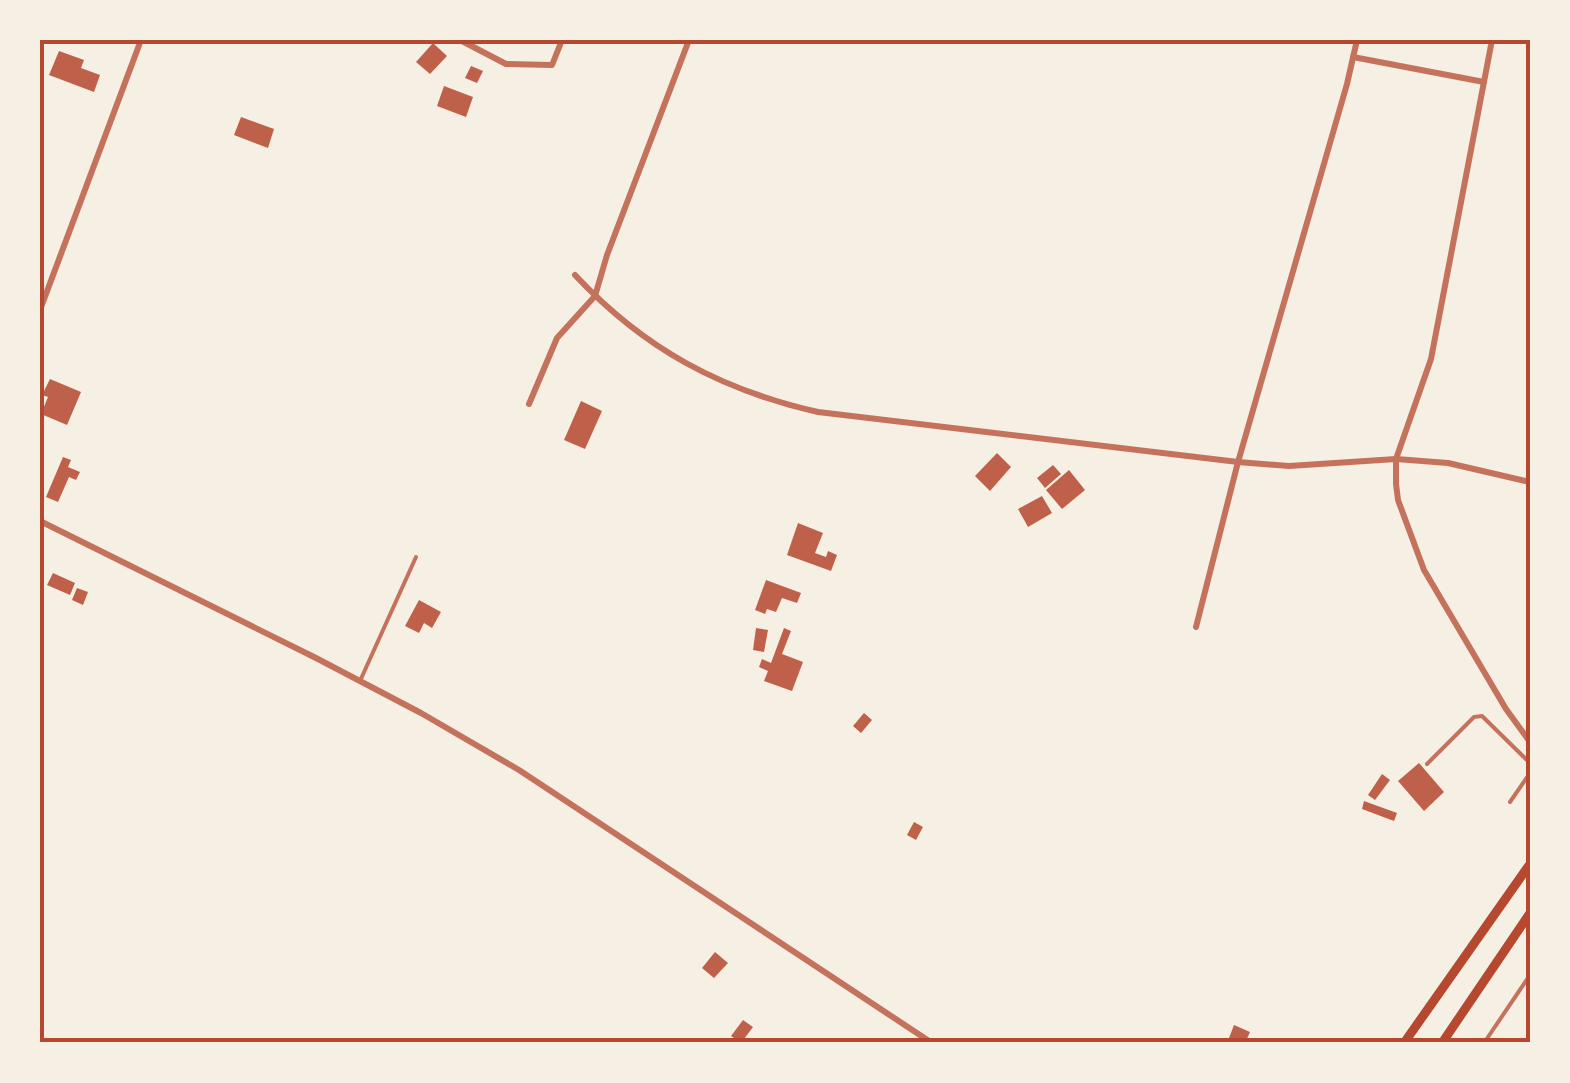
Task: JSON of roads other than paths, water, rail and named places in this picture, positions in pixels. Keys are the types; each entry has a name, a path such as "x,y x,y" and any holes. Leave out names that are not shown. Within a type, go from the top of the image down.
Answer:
{"main road":[{"path":"1404,1043 1530,864"},
{"path":"1442,1043 1530,913"}],"street":[{"path":"40,310 141,40"},
{"path":"460,40 506,64 552,65 562,40"},
{"path":"529,404 558,338 595,296 690,40"},
{"path":"1196,627 1238,462 1357,40"},
{"path":"1492,40 1431,359 1396,459 1396,484 1398,500 1424,570 1506,709 1530,742"},
{"path":"1353,57 1484,82"},
{"path":"40,274 52,278"},
{"path":"576,275 635,330 687,365 780,404 818,412 1238,462 1289,466 1396,459 1448,463 1530,482"},
{"path":"40,520 360,682 519,770 932,1043"}],"lane":[{"path":"360,682 416,557"},
{"path":"1426,764 1474,718 1482,716 1530,762"},
{"path":"1510,802 1530,773"},
{"path":"1484,1043 1530,975"}]}
